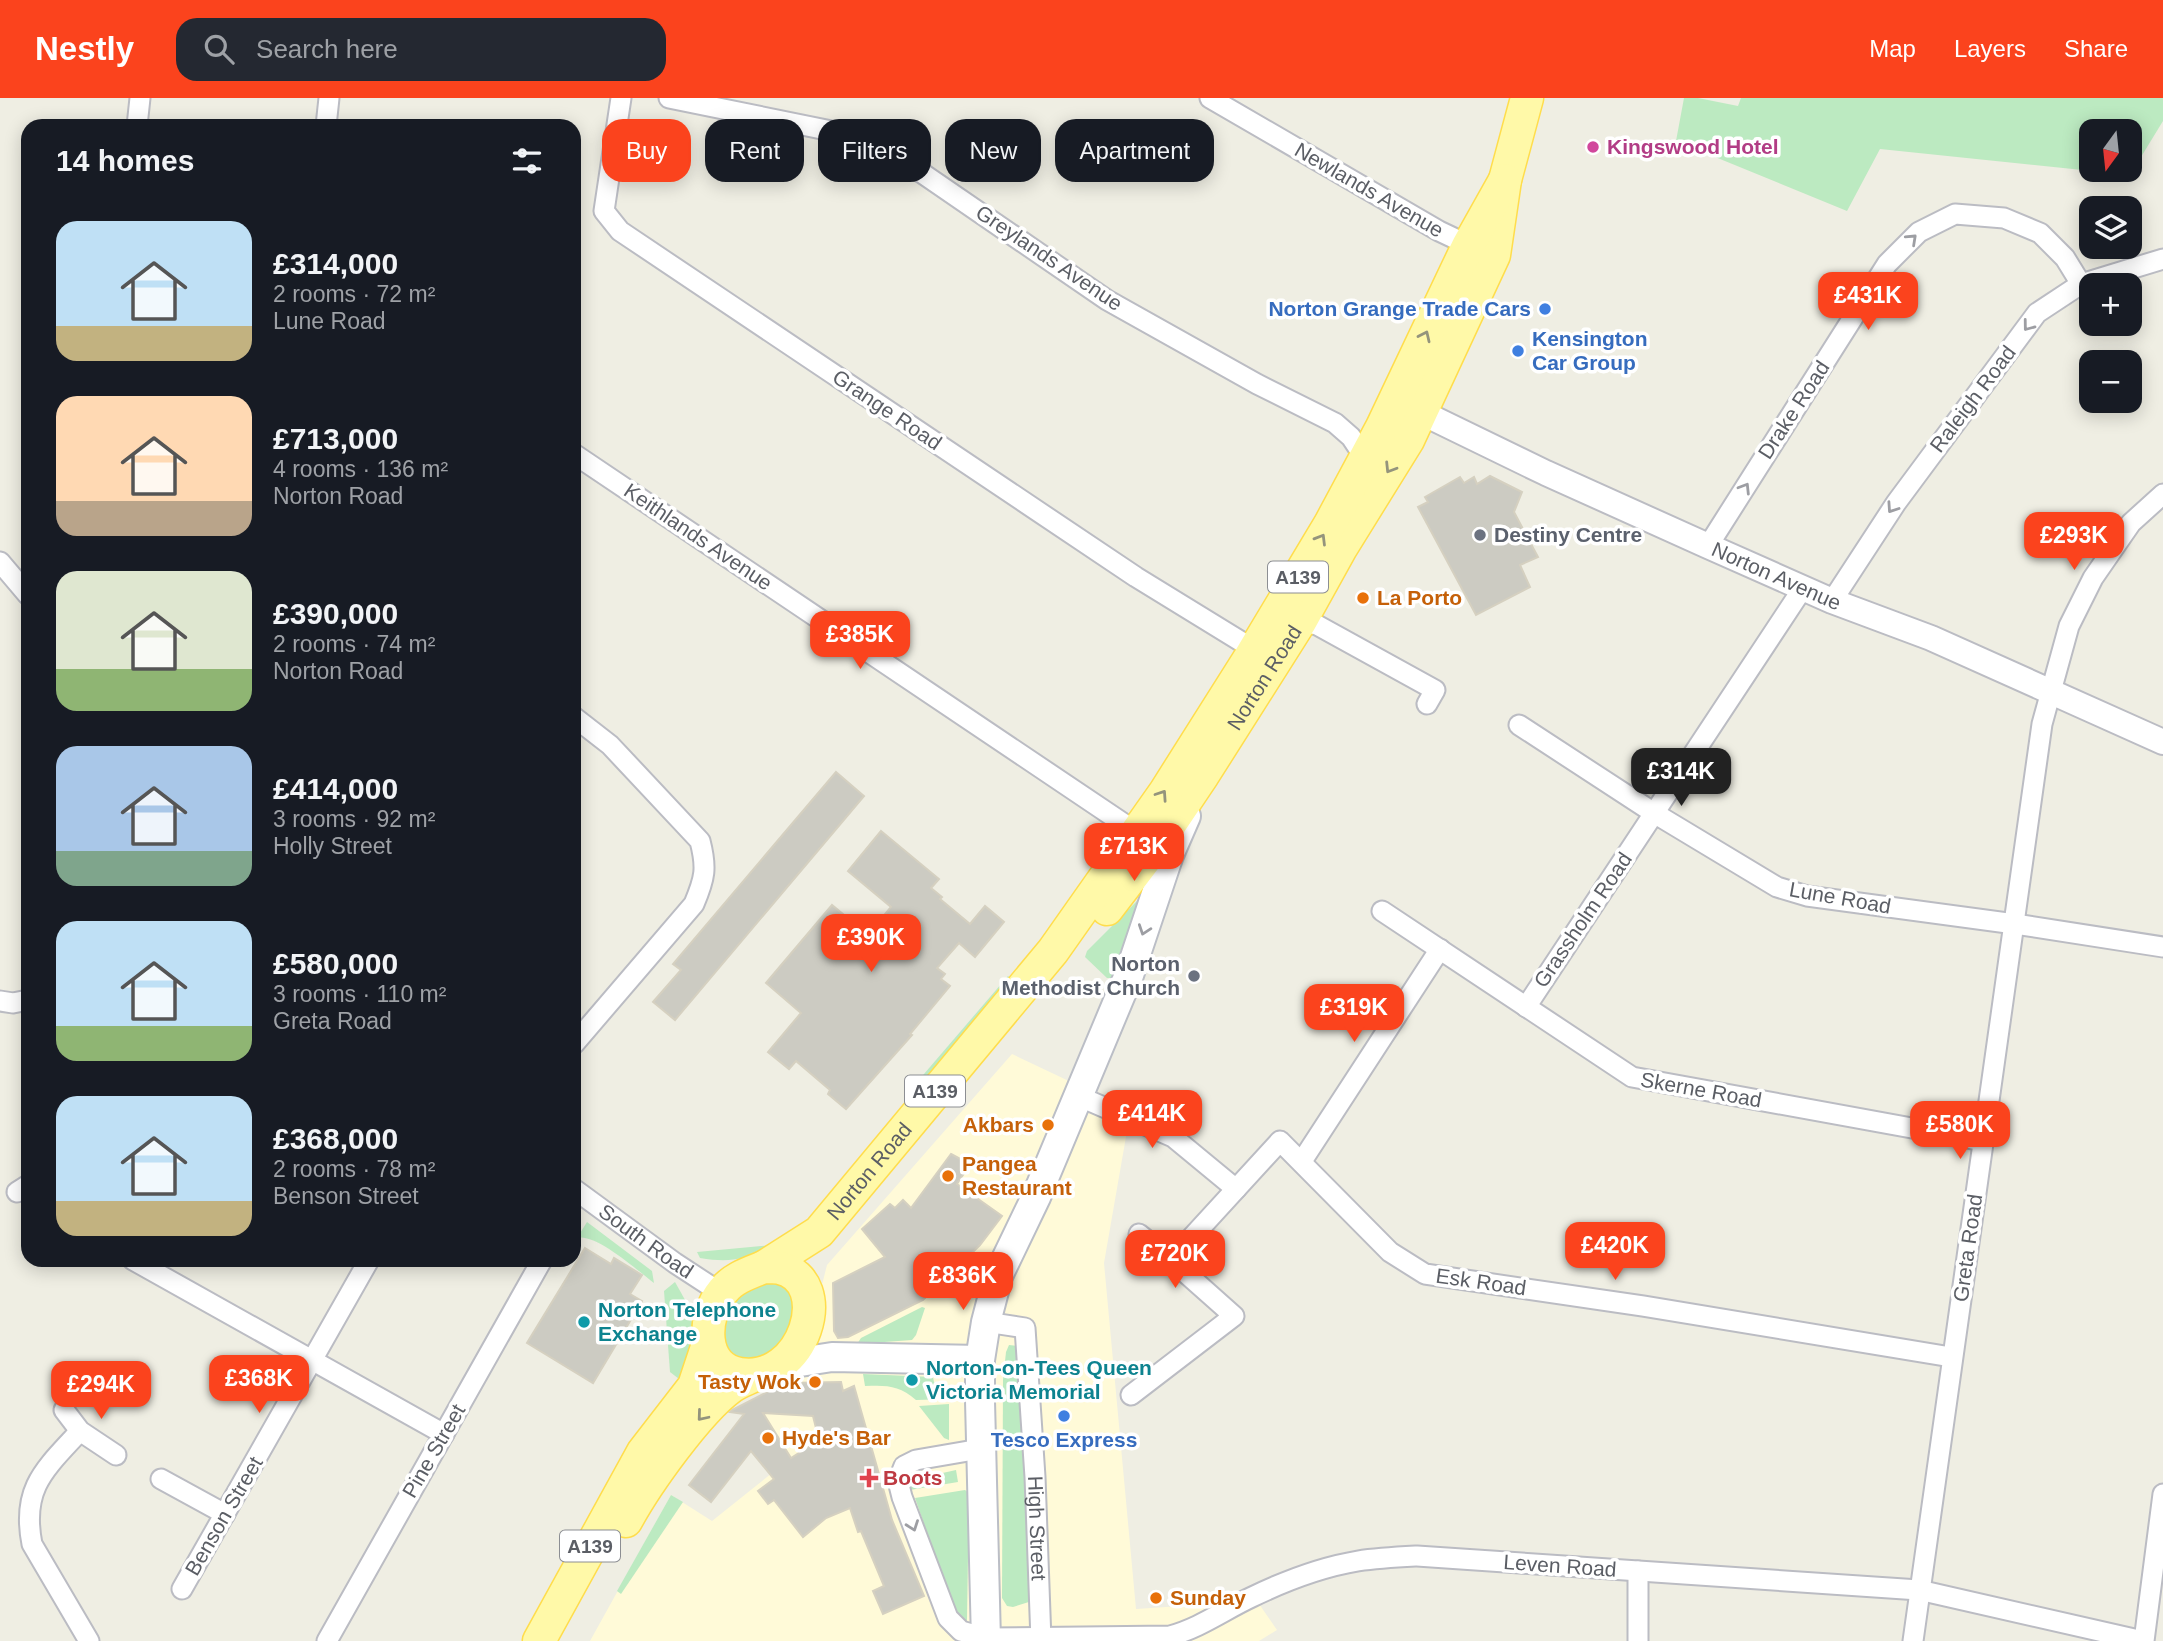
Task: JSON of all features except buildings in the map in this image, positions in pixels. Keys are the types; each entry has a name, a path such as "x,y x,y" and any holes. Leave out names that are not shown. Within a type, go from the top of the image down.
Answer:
{"main road":[{"name":"Norton Road","path":"764,1267 819,1232 1053,951 1105,911 1203,775 1365,458 1408,406 1481,251 1505,180 1527,98"},
{"name":"Norton Road","path":"1154,844 1264,656 1300,622 1341,548 1408,440 1408,406"},
{"path":"986,1640 980,1360 986,1322 998,1276 1036,1197 1129,975 1154,844"},
{"name":"Norton Road","path":"805,1287 819,1232"},
{"path":"764,1267 780,1268 794,1274 805,1287"},
{"name":"A139","path":"539,1641 643,1452 694,1385 708,1344 712,1313 721,1293 730,1283 764,1267"},
{"name":"A139","path":"560,1641 631,1511 707,1409 732,1386 768,1370 796,1348 807,1328 809,1303 805,1287"},
{"path":"807,1328 832,1357"},
{"path":"708,1344 714,1360 723,1368 737,1374 832,1357 980,1360"}],"street":[{"path":"138,119 140,98"},
{"path":"327,119 329,98"},
{"name":"Grange Road","path":"621,98 604,211 620,231 1136,577 1264,656"},
{"name":"Greylands Avenue","path":"669,98 740,105 866,138 919,171 1107,300 1256,384 1335,423 1351,437 1365,458"},
{"name":"Newlands Avenue","path":"1210,98 1481,251"},
{"name":"Drake Road","path":"1708,546 1887,264 1919,232 1955,214 2004,218 2040,233 2066,258 2079,281"},
{"name":"Raleigh Road","path":"2119,273 2163,259"},
{"name":"Raleigh Road","path":"1832,600 1895,503 2037,313 2079,286"},
{"name":"Norton Avenue","path":"1408,406 1546,473 1803,588 1931,638 2160,735"},
{"name":"Keithlands Avenue","path":"581,459 1154,844"},
{"name":"Greta Road","path":"1913,1641 2042,724 2068,625 2093,578 2131,523 2163,494"},
{"path":"0,562 21,587"},
{"name":"Grassholm Road","path":"1526,1007 1803,588"},
{"path":"1300,622 1317,625 1435,690 1427,704"},
{"path":"581,722 610,745 700,841 705,862 705,878 694,904 581,1036"},
{"name":"Lune Road","path":"1519,725 1654,813 1777,887 1807,896 2163,947"},
{"name":"Skerne Road","path":"1382,911 1632,1077 1983,1141"},
{"path":"1302,1161 1440,949"},
{"path":"0,1001 21,1001"},
{"path":"1078,1096 1173,1136 1236,1189 1171,1260"},
{"name":"Esk Road","path":"1236,1189 1280,1141 1390,1252 1425,1274 1643,1306 1951,1357"},
{"name":"South Road","path":"581,1199 721,1293"},
{"path":"1131,1395 1234,1316 1139,1234"},
{"path":"145,1267 444,1434"},
{"name":"Benson Street","path":"182,1589 365,1267"},
{"name":"Pine Street","path":"327,1641 538,1267"},
{"name":"High Street","path":"986,1322 1025,1328 1035,1477 1041,1639"},
{"path":"64,1410 80,1431 117,1455"},
{"path":"80,1431 55,1458 32,1492 28,1511 32,1544 89,1641"},
{"path":"980,1449 916,1460 904,1466 898,1480 948,1618 961,1631 986,1640"},
{"path":"162,1479 225,1514"},
{"path":"2143,1641 2163,1494"},
{"name":"Leven Road","path":"986,1640 1170,1636 1189,1631 1279,1584 1357,1561 1417,1556 1919,1590 2143,1641"},
{"path":"1638,1571 1638,1641"}],"shaded area":[{"path":"1012,1054 1090,1091 1127,1131 1104,1263 1136,1609 1257,1601 1277,1630 1259,1641 590,1641 671,1495 712,1521 777,1469 740,1406 799,1376 827,1265"}],"green space":[{"path":"1684,98 1738,106 1741,98 2163,98 2163,121 2142,155 2142,119 2079,119 2079,170 1880,149 1847,211 1676,141"},
{"path":"1138,900 1142,901 1114,978 1107,978 1085,957 1087,951"},
{"path":"1008,976 1010,978 1003,988 911,1099 906,1095"},
{"path":"587,1222 652,1271 654,1283 605,1247 595,1241 581,1238 581,1232"},
{"path":"772,1245 754,1254 729,1260 700,1258 697,1252"},
{"path":"770,1280 784,1284 794,1295 793,1327 768,1354 753,1360 738,1358 731,1354 724,1341 726,1316 739,1293"},
{"path":"675,1282 689,1307 696,1343 683,1382 670,1372 664,1291"},
{"path":"922,1307 925,1308 912,1340 857,1344 861,1338"},
{"path":"1009,1345 1019,1346 1032,1601 1013,1607 1007,1606 1002,1598 1003,1380"},
{"path":"863,1374 933,1377 934,1382 951,1392 954,1399 916,1400 904,1391 892,1387 865,1386"},
{"path":"949,1404 949,1440 944,1438 919,1406"},
{"path":"956,1470 958,1482 910,1490 907,1481"},
{"path":"965,1490 969,1493 965,1622 957,1619 915,1498"},
{"path":"671,1495 683,1502 621,1594 617,1591"}],"place":[{"name":"Kingswood Hotel","path":"1593,147"},
{"name":"Norton Grange Trade Cars","path":"1545,309"},
{"name":"Kensington Car Group","path":"1518,351"},
{"name":"Destiny Centre","path":"1480,535"},
{"name":"La Porto","path":"1363,598"},
{"name":"Norton Methodist Church","path":"1194,976"},
{"name":"Akbars","path":"1048,1125"},
{"name":"Pangea Restaurant","path":"948,1176"},
{"name":"Norton Telephone Exchange","path":"584,1322"},
{"name":"Norton-on-Tees Queen Victoria Memorial","path":"912,1380"},
{"name":"Tasty Wok","path":"815,1382"},
{"name":"Tesco Express","path":"1064,1416"},
{"name":"Hyde's Bar","path":"768,1438"},
{"name":"Boots","path":"869,1478"},
{"name":"Sunday","path":"1156,1598"}]}
